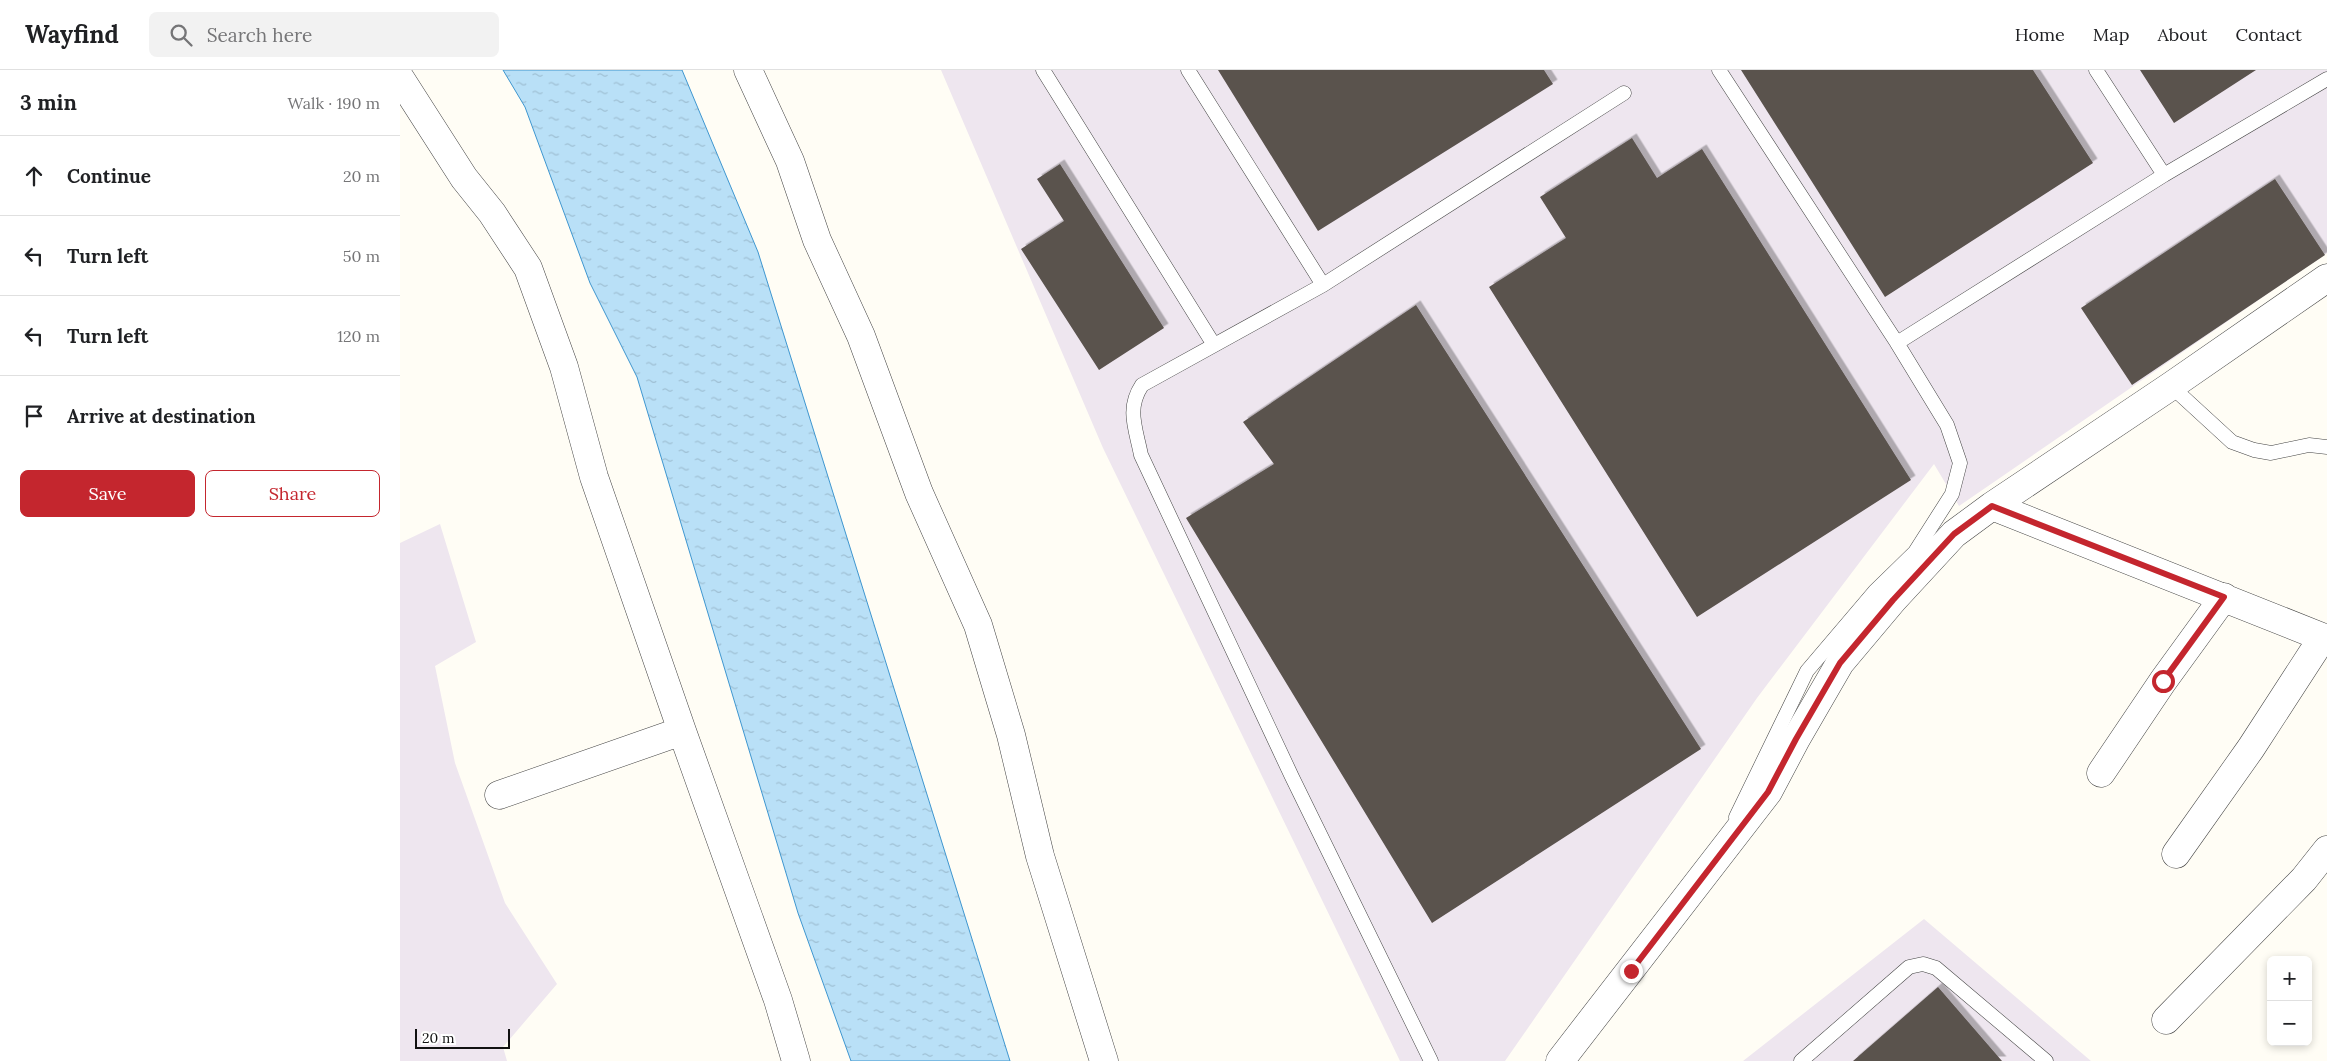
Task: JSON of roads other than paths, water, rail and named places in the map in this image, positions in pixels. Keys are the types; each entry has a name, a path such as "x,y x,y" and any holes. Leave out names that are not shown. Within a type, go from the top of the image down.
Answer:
{"street":[{"path":"748,70 790,161 817,240 860,336 919,493 978,625 1012,735 1040,856 1104,1061"},
{"path":"403,88 464,178 492,213 528,268 564,367 594,477 682,731 775,990 796,1061"},
{"path":"1560,1061 1768,792 1840,663 1893,600 1954,534 1992,506 2171,386 2327,278"},
{"path":"1992,506 2325,638 2251,748 2176,854"},
{"path":"2101,773 2163,681 2224,597"},
{"path":"499,795 682,731"},
{"path":"2166,1020 2304,879 2327,850"}],"lane":[{"path":"1043,70 1214,345"},
{"path":"1188,70 1324,285"},
{"path":"1714,862 1807,671 1875,591 1915,552 1952,494 1960,463 1948,426 1719,70"},
{"path":"2096,70 2164,175"},
{"path":"1896,343 2164,175 2327,79"},
{"path":"1431,1061 1292,777 1141,455 1133,412 1134,397 1142,385 1324,285 1624,93"},
{"path":"2171,386 2232,442 2271,453 2309,445 2327,447"},
{"path":"1801,1061 1909,967 1923,964 1936,968 2046,1061"}],"water":[{"path":"503,70 682,70 758,252 1010,1061 851,1061 798,913 637,377 590,283 525,107"}]}
